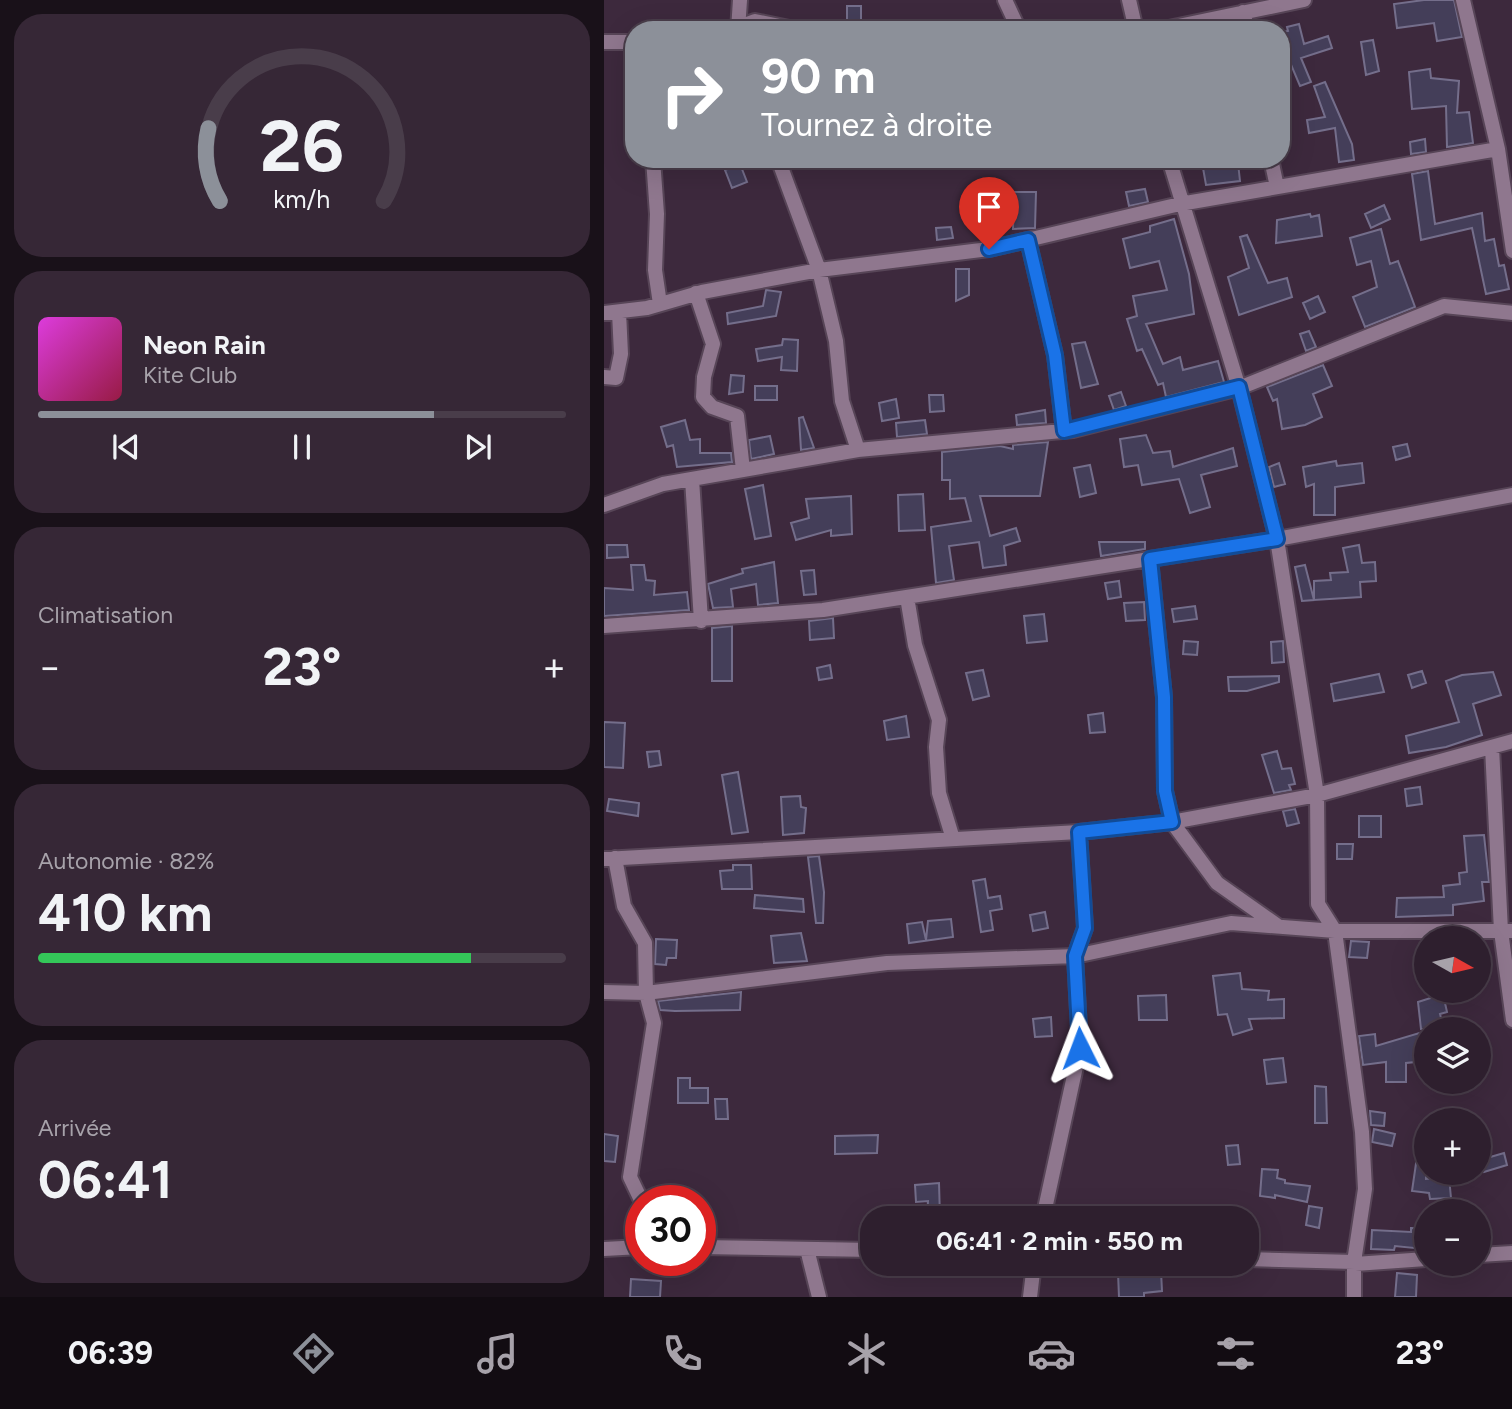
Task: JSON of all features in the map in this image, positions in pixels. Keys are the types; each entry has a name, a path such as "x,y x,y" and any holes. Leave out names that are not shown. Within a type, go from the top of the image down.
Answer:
{"street":[{"path":"736,21 740,0"},
{"path":"1005,0 1015,21"},
{"path":"1129,0 1134,21"},
{"path":"1201,21 1304,0"},
{"path":"1463,0 1503,155 1512,251"},
{"path":"1243,12 1245,21"},
{"path":"604,42 625,42"},
{"path":"604,377 616,378 621,354 612,312 819,270 989,249 1180,204 1277,187 1503,155"},
{"path":"654,168 657,214 655,270 660,304"},
{"path":"781,168 819,270 836,341 842,401 858,450"},
{"path":"1171,168 1180,204 1239,387 1277,539 1317,795 1319,904 1336,931 1362,1132 1365,1189 1354,1262 1354,1297"},
{"path":"1273,168 1277,187"},
{"path":"1028,240 1055,355 1064,431"},
{"path":"696,293 713,344 704,377 703,397 712,407 736,416 743,470"},
{"path":"604,505 663,484 858,450 1064,431 1239,387 1444,306 1512,313"},
{"path":"692,479 701,621"},
{"path":"604,626 823,610 1277,539 1512,495"},
{"path":"1150,559 1164,697 1165,791 1172,822 1217,883 1279,927"},
{"path":"907,597 915,645 939,720 936,747 939,793 953,839"},
{"path":"634,1185 630,1177 654,1023 646,993 645,943 624,906 609,859 1079,832 1172,822 1317,795 1512,741"},
{"path":"1492,747 1512,1020"},
{"path":"1046,1206 1080,1048 1075,956 1085,928 1079,832"},
{"path":"604,992 646,993 886,963 1075,956 1231,923 1336,931 1507,931"},
{"path":"716,1247 860,1250"},
{"path":"604,1249 625,1248"},
{"path":"807,1250 819,1297"},
{"path":"1491,1254 1512,1253"},
{"path":"1259,1259 1355,1264 1414,1260"},
{"path":"1030,1297 1032,1276"}],"building":[{"path":"1454,0 1462,37 1437,41 1434,23 1397,28 1394,4"},
{"path":"847,6 861,6 861,21 847,21"},
{"path":"1299,24 1304,44 1328,36 1332,48 1301,58 1311,82 1300,86 1290,62 1290,26"},
{"path":"1373,40 1379,71 1366,75 1361,42"},
{"path":"1430,69 1431,78 1459,81 1457,113 1469,112 1473,143 1447,147 1446,106 1412,109 1409,72"},
{"path":"1325,82 1352,144 1354,160 1339,162 1335,128 1309,133 1307,120 1325,117 1314,86"},
{"path":"1425,139 1426,152 1411,154 1410,142"},
{"path":"742,168 747,182 732,188 725,170"},
{"path":"1203,168 1239,168 1240,181 1206,185"},
{"path":"1428,171 1435,224 1482,213 1485,241 1494,239 1499,266 1504,265 1509,289 1486,294 1472,228 1421,240 1412,174"},
{"path":"1145,189 1148,202 1129,206 1126,192"},
{"path":"1014,192 1036,192 1035,228 1013,229"},
{"path":"1384,205 1390,219 1371,228 1365,214"},
{"path":"1310,214 1311,217 1319,215 1322,236 1276,243 1277,220"},
{"path":"1174,219 1189,274 1194,314 1146,324 1163,364 1180,357 1183,370 1218,361 1224,382 1166,397 1163,383 1158,385 1142,349 1137,351 1127,319 1137,316 1133,296 1167,290 1159,261 1130,268 1123,239 1150,232 1150,226"},
{"path":"951,227 953,238 937,240 936,228"},
{"path":"1381,229 1390,264 1398,261 1415,307 1365,327 1353,297 1377,287 1371,261 1357,265 1350,238"},
{"path":"1247,235 1268,283 1287,278 1292,297 1239,315 1228,277 1249,268 1240,237"},
{"path":"956,269 969,269 969,295 956,301"},
{"path":"766,290 781,292 776,316 728,324 727,313 763,306"},
{"path":"1318,296 1325,312 1310,319 1303,303"},
{"path":"1309,331 1316,347 1306,351 1300,334"},
{"path":"783,339 798,340 797,371 781,370 782,357 758,361 756,349 782,345"},
{"path":"1085,342 1098,384 1081,388 1072,344"},
{"path":"1323,365 1332,386 1313,394 1322,417 1305,425 1282,429 1277,399 1273,401 1267,387"},
{"path":"731,375 744,376 743,392 729,394"},
{"path":"755,386 777,386 777,400 755,400"},
{"path":"1121,392 1126,406 1114,410 1109,396"},
{"path":"929,395 943,395 944,411 930,412"},
{"path":"896,399 899,418 882,421 879,403"},
{"path":"1045,410 1046,423 1017,425 1016,415"},
{"path":"803,417 814,448 801,450 799,418"},
{"path":"685,420 690,440 700,439 700,453 731,453 732,462 677,467 673,445 667,447 661,427"},
{"path":"925,420 927,434 897,437 896,423"},
{"path":"1146,435 1153,453 1170,451 1173,467 1233,448 1237,466 1201,475 1210,507 1190,513 1179,479 1142,485 1138,465 1124,467 1120,439"},
{"path":"770,436 774,454 751,459 749,440"},
{"path":"1048,442 1040,496 980,496 990,536 1016,528 1020,541 1004,546 1006,565 983,568 979,542 949,546 954,580 936,583 931,527 971,521 965,498 950,499 950,480 942,480 942,452 1000,446 1013,449 1013,445"},
{"path":"1407,444 1410,456 1396,460 1393,447"},
{"path":"1336,461 1337,466 1362,463 1364,483 1335,487 1335,515 1314,515 1314,484 1306,487 1303,467"},
{"path":"1279,463 1285,484 1274,487 1269,467"},
{"path":"1090,465 1096,493 1080,497 1074,468"},
{"path":"763,485 771,536 755,539 745,489"},
{"path":"923,494 925,530 899,531 898,495"},
{"path":"851,496 852,534 831,536 831,530 796,540 791,523 809,518 806,499"},
{"path":"1099,542 1145,542 1145,549 1101,556"},
{"path":"607,545 627,545 628,557 607,558"},
{"path":"1359,545 1362,563 1375,562 1376,581 1360,582 1361,597 1314,600 1314,581 1331,580 1330,573 1348,572 1343,548"},
{"path":"774,562 778,603 758,605 756,584 731,589 733,607 713,608 708,584 743,573 742,569"},
{"path":"631,565 644,565 646,580 655,581 654,595 687,592 689,610 604,616 604,588 633,590"},
{"path":"1305,565 1314,600 1302,601 1295,567"},
{"path":"814,570 816,594 804,595 801,571"},
{"path":"1119,581 1121,597 1108,599 1105,583"},
{"path":"1144,602 1145,620 1126,621 1124,603"},
{"path":"1195,606 1197,619 1174,622 1172,609"},
{"path":"1044,614 1047,641 1027,643 1024,616"},
{"path":"833,618 834,638 810,640 809,621"},
{"path":"732,626 732,681 712,681 712,628"},
{"path":"1184,641 1198,642 1197,655 1183,654"},
{"path":"1283,641 1284,662 1272,663 1271,642"},
{"path":"830,665 832,678 819,680 817,668"},
{"path":"983,670 989,696 973,700 966,673"},
{"path":"1422,671 1426,683 1412,688 1408,675"},
{"path":"1493,672 1501,695 1473,704 1482,735 1446,747 1409,753 1406,736 1459,722 1446,681 1462,675"},
{"path":"1379,674 1384,692 1334,701 1331,684"},
{"path":"1279,676 1279,682 1247,691 1229,691 1228,677"},
{"path":"1103,713 1105,732 1090,733 1088,715"},
{"path":"906,716 909,737 887,740 884,721"},
{"path":"604,722 625,723 623,768 604,767"},
{"path":"659,751 661,765 649,767 647,752"},
{"path":"1277,751 1282,769 1291,768 1295,784 1289,785 1291,790 1274,793 1262,755"},
{"path":"738,772 748,832 732,834 722,775"},
{"path":"1420,787 1422,804 1407,806 1405,789"},
{"path":"800,796 801,807 806,808 804,833 783,835 781,797"},
{"path":"609,799 639,803 638,816 607,811"},
{"path":"1295,809 1299,823 1287,826 1283,811"},
{"path":"1359,816 1381,816 1381,837 1359,837"},
{"path":"1484,835 1489,882 1482,882 1484,901 1453,905 1453,915 1396,917 1397,898 1444,897 1443,886 1460,884 1459,873 1467,872 1464,836"},
{"path":"1337,844 1353,844 1352,859 1337,859"},
{"path":"819,856 824,892 823,923 816,923 808,857"},
{"path":"733,865 751,865 752,889 722,889 720,871 733,870"},
{"path":"985,879 988,898 1000,896 1002,909 990,911 993,930 981,932 973,881"},
{"path":"755,895 803,899 804,912 754,908"},
{"path":"1045,912 1048,928 1033,931 1030,915"},
{"path":"951,919 953,937 909,943 907,924 922,922 926,940 928,921"},
{"path":"801,933 807,961 774,963 771,936"},
{"path":"656,939 677,940 676,958 667,958 666,965 655,964"},
{"path":"1351,941 1369,942 1367,958 1349,957"},
{"path":"1240,973 1242,989 1269,991 1268,1000 1284,999 1284,1018 1249,1019 1252,1029 1233,1035 1227,1014 1218,1015 1213,976"},
{"path":"741,992 740,1010 660,1010 658,1001"},
{"path":"1166,995 1167,1020 1139,1020 1138,996"},
{"path":"1418,1003 1445,1003 1447,1012 1440,1014 1441,1017 1420,1017"},
{"path":"1051,1017 1052,1036 1035,1037 1033,1019"},
{"path":"1375,1034 1376,1046 1414,1035 1414,1062 1406,1063 1406,1082 1386,1082 1386,1062 1363,1065 1359,1036"},
{"path":"1283,1058 1286,1082 1267,1084 1264,1060"},
{"path":"678,1078 690,1078 690,1088 708,1088 708,1103 678,1103"},
{"path":"1315,1086 1326,1087 1327,1123 1315,1123"},
{"path":"715,1099 727,1099 728,1119 716,1119"},
{"path":"1370,1111 1385,1113 1384,1126 1371,1125"},
{"path":"1374,1129 1395,1134 1392,1146 1372,1142"},
{"path":"604,1134 618,1136 615,1162 604,1161"},
{"path":"878,1135 877,1153 835,1154 835,1136"},
{"path":"1238,1145 1240,1164 1228,1165 1226,1146"},
{"path":"1504,1153 1507,1165 1491,1170 1491,1157"},
{"path":"1262,1169 1278,1170 1277,1178 1285,1180 1285,1183 1310,1186 1307,1202 1275,1195 1275,1198 1260,1196"},
{"path":"1414,1177 1414,1185 1450,1185 1451,1198 1430,1199 1429,1193 1412,1191"},
{"path":"939,1183 940,1206 928,1206 928,1201 916,1202 915,1185"},
{"path":"1309,1206 1322,1208 1319,1228 1306,1225"},
{"path":"1411,1228 1414,1228 1414,1248 1395,1246 1394,1250 1371,1249 1372,1230 1411,1232"},
{"path":"1397,1273 1417,1276 1416,1297 1395,1297"},
{"path":"1118,1276 1161,1276 1162,1291 1144,1293 1144,1297 1119,1297"},
{"path":"631,1279 661,1281 660,1297 630,1297"}],"route":[{"path":"989,249 1028,240 1055,355 1064,431 1239,387 1277,539 1150,559 1164,697 1165,791 1172,822 1079,832 1085,928 1075,956 1080,1048"}]}
